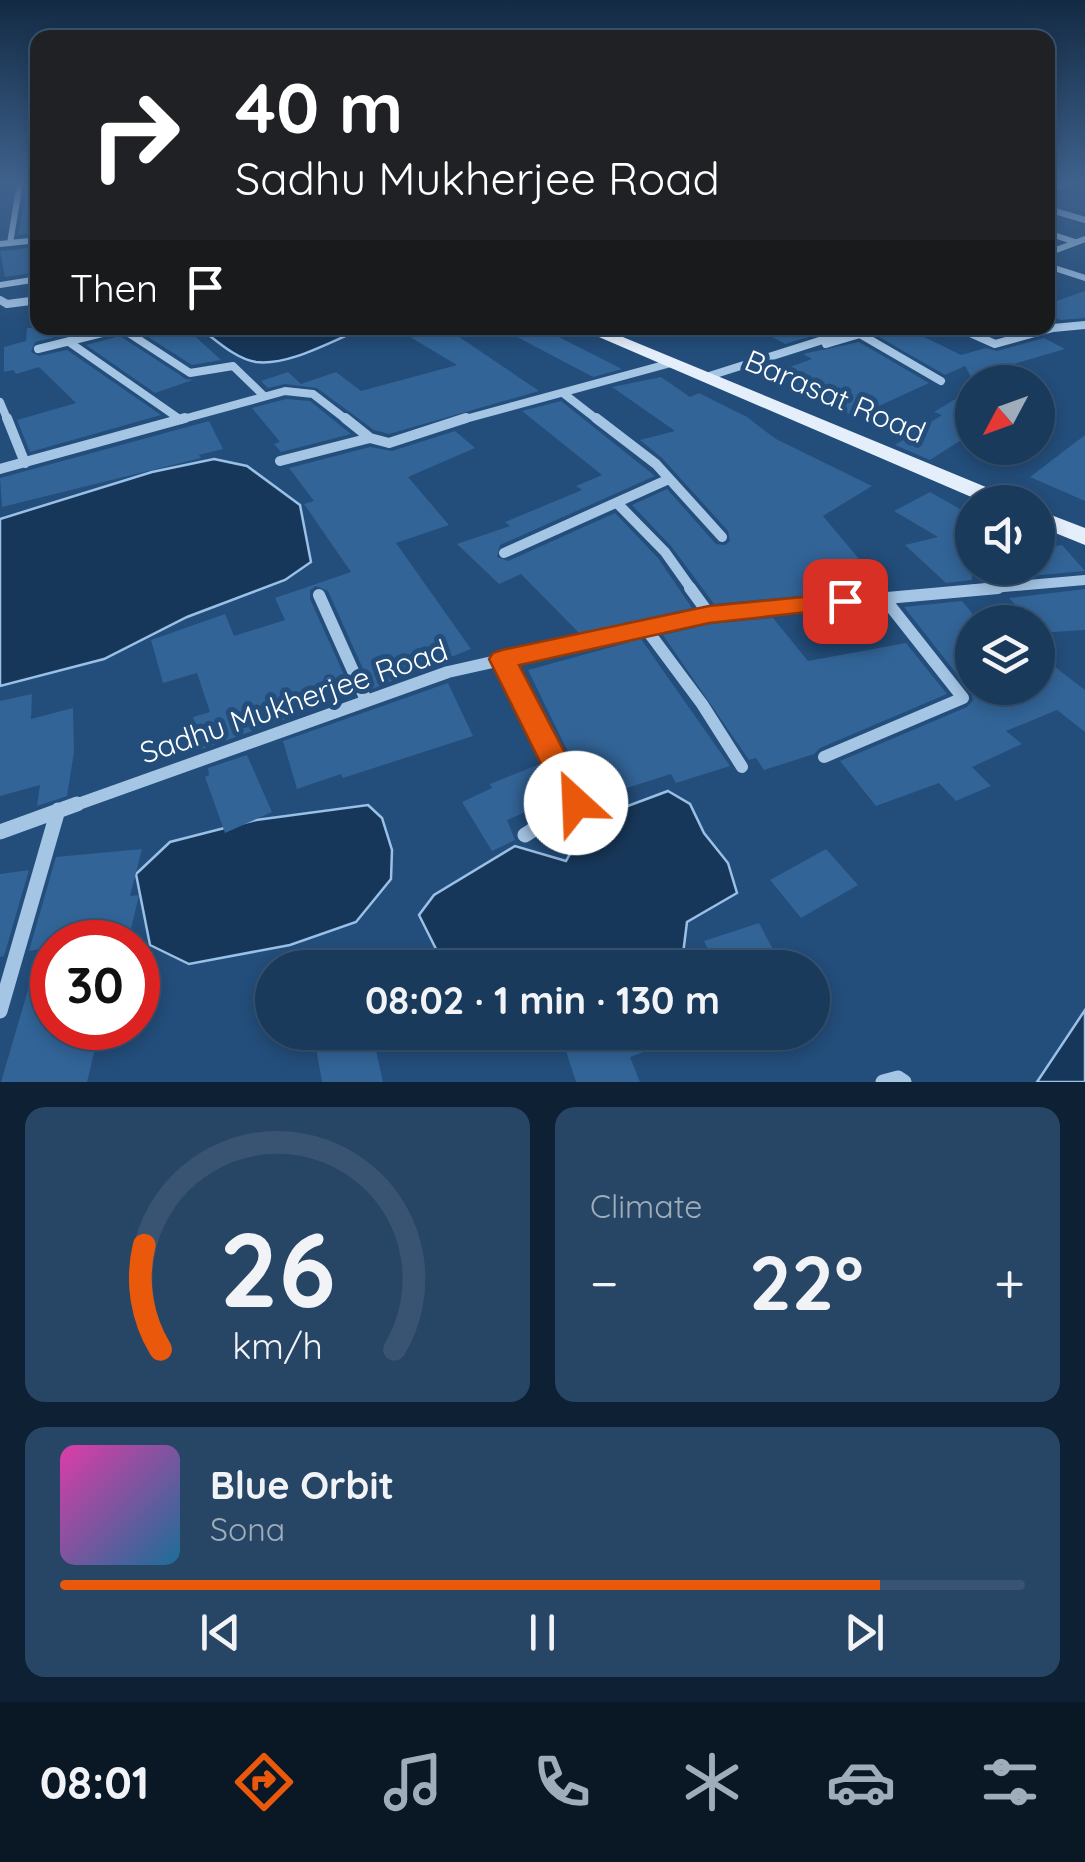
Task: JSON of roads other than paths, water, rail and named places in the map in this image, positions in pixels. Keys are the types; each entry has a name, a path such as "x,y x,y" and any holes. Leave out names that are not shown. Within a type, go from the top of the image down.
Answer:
{"main road":[{"name":"Barasat Road","path":"604,335 962,485"},
{"path":"1055,524 1085,537"}],"street":[{"path":"10,242 11,233"},
{"path":"1055,235 1076,242"},
{"path":"1055,250 1085,239"},
{"path":"0,244 30,241"},
{"path":"1055,268 1085,278"},
{"path":"0,283 30,280"},
{"path":"0,300 7,304 30,301"},
{"path":"1055,328 1085,325"},
{"path":"38,349 96,335"},
{"path":"133,335 190,373 232,366 264,396"},
{"path":"828,335 832,337"},
{"path":"706,377 835,335"},
{"path":"819,340 828,344 857,335"},
{"path":"862,335 942,381"},
{"path":"975,335 995,344 1028,335"},
{"path":"69,342 181,420"},
{"path":"0,469 264,396 295,391 313,394 370,438 389,443 671,362"},
{"path":"562,392 656,464 722,537"},
{"path":"0,402 25,464"},
{"path":"280,462 370,438"},
{"path":"504,553 619,505 669,479"},
{"path":"619,505 665,552 709,614"},
{"name":"Sadhu Mukherjee Road","path":"0,832 448,672 593,642 644,626 709,614 1085,580"},
{"path":"319,595 366,700"},
{"path":"824,757 964,696 898,620 884,598"},
{"path":"644,626 742,766"},
{"path":"502,659 576,798 572,807 525,835"},
{"path":"0,1011 58,810"},
{"path":"883,1082 898,1078 904,1082"}],"water":[{"path":"209,335 347,335 297,356 269,362 256,362 227,349"},
{"path":"214,459 247,466 300,505 311,562 285,580 187,617 104,659 0,686 0,519 152,472"},
{"path":"668,791 690,804 704,833 728,863 737,893 687,922 684,950 436,950 419,915 434,895 515,846 566,861 578,839 574,826"},
{"path":"368,805 382,818 392,850 391,879 356,922 290,945 189,964 160,950 160,920 145,920 136,874 170,842 256,820"},
{"path":"1085,1010 1085,1082 1037,1082"}]}
